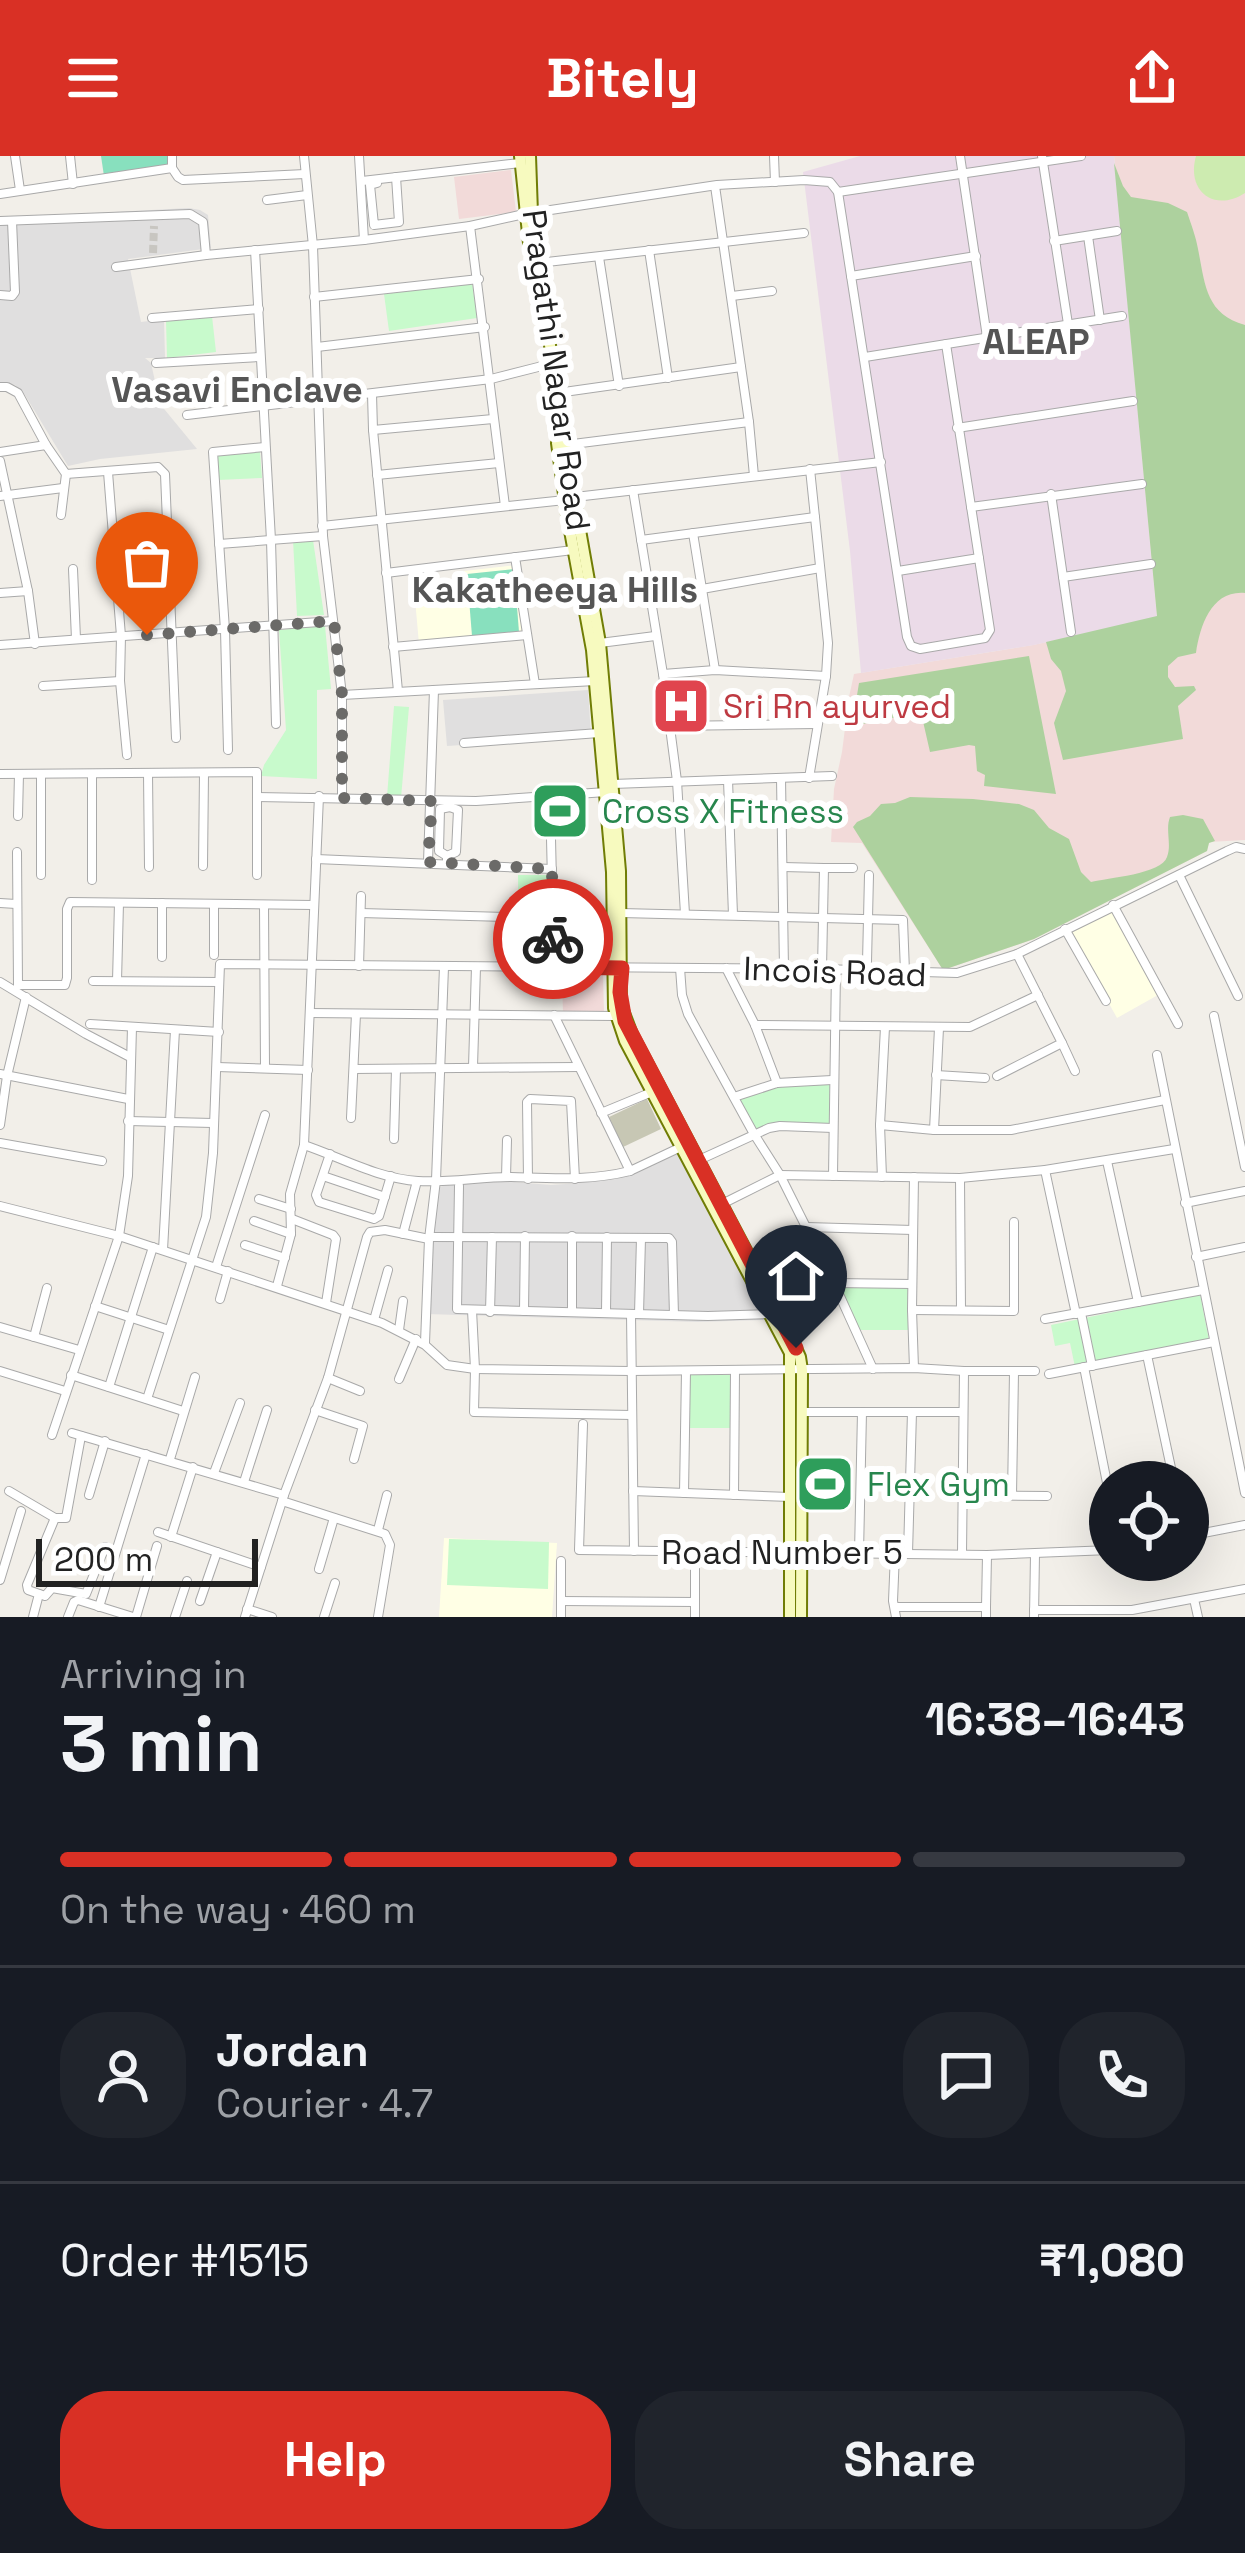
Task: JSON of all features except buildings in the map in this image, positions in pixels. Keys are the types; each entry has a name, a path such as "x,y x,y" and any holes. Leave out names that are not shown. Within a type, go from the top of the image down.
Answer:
{"main road":[{"name":"Pragathi Nagar Road","path":"523,158 546,364 600,643 621,913 615,1016 797,1370 802,1412 790,1617"},
{"name":"Pragathi Nagar Road","path":"528,214 565,446 573,550 610,788 625,1021 800,1357 790,1497 801,1617"}],"street":[{"path":"15,156 20,190"},
{"path":"70,156 73,184"},
{"path":"172,156 172,168 183,180 305,174"},
{"path":"304,156 313,246 323,531 342,694 342,798"},
{"path":"359,156 374,225 399,222 396,179"},
{"path":"774,156 776,182"},
{"path":"960,156 987,337"},
{"path":"838,192 1081,156"},
{"path":"365,184 523,158"},
{"path":"1043,159 1067,324"},
{"path":"0,194 172,168"},
{"path":"116,267 154,257 313,246 470,226 715,186 830,182 838,192 909,642 920,649 989,635 946,344"},
{"path":"364,240 365,184"},
{"path":"715,186 754,476"},
{"path":"267,200 307,195"},
{"path":"154,214 154,226"},
{"path":"0,221 190,214 205,227 206,255"},
{"path":"0,295 15,295 12,221"},
{"path":"470,226 505,506"},
{"path":"1054,241 1117,231"},
{"path":"538,263 804,233"},
{"path":"1088,236 1100,320"},
{"path":"255,250 276,724"},
{"path":"649,250 668,378"},
{"path":"851,276 976,256"},
{"path":"599,257 619,386"},
{"path":"314,297 479,279"},
{"path":"732,296 772,291"},
{"path":"152,318 259,309"},
{"path":"865,357 1122,316"},
{"path":"317,347 485,327"},
{"path":"157,363 260,357"},
{"path":"187,415 491,379 546,364"},
{"path":"557,394 741,367"},
{"path":"0,387 18,394 65,474 61,515"},
{"path":"372,394 398,691"},
{"path":"957,428 1132,401"},
{"path":"373,430 493,419"},
{"path":"565,446 749,422"},
{"path":"35,644 28,591 3,495 0,457 46,446"},
{"path":"228,750 213,452 265,447"},
{"path":"219,544 271,540 381,520 881,462"},
{"path":"377,475 499,464"},
{"path":"65,474 158,467 165,473 176,738"},
{"path":"808,778 828,643 810,469"},
{"path":"108,472 127,754"},
{"path":"971,507 1142,484"},
{"path":"3,495 63,488"},
{"path":"633,490 677,781 685,914"},
{"path":"1052,494 1071,632"},
{"path":"641,540 815,517"},
{"path":"693,533 715,670"},
{"path":"386,573 573,550"},
{"path":"515,557 535,684"},
{"path":"898,571 979,558"},
{"path":"1063,577 1151,564"},
{"path":"702,589 820,568"},
{"path":"73,569 76,640"},
{"path":"0,593 28,591"},
{"path":"0,645 334,621"},
{"path":"393,647 527,635"},
{"path":"600,643 656,636"},
{"path":"663,674 715,670 826,676"},
{"path":"44,686 120,681"},
{"path":"342,694 596,681"},
{"path":"428,862 434,690"},
{"path":"669,726 816,724"},
{"path":"464,743 601,733"},
{"path":"0,774 257,772 256,875"},
{"path":"148,773 149,867"},
{"path":"203,866 204,773"},
{"path":"18,815 19,774"},
{"path":"41,774 41,875"},
{"path":"92,774 92,880"},
{"path":"257,797 450,804 677,781 832,776"},
{"path":"781,778 784,969"},
{"path":"728,780 733,915"},
{"path":"277,1286 291,1234 292,1183 304,1144 319,796"},
{"path":"550,796 554,967"},
{"path":"447,860 456,852 458,811 450,804"},
{"path":"447,860 439,851 440,809 450,804"},
{"name":"Incois Road","path":"219,982 220,964 956,973 1017,954 1236,848 1245,849"},
{"path":"0,1125 3,1075 21,991 16,852"},
{"path":"316,860 447,860 552,869"},
{"path":"783,867 853,868"},
{"path":"822,969 824,868"},
{"path":"867,962 869,875"},
{"path":"1179,875 1238,996"},
{"path":"358,966 361,896"},
{"path":"21,991 65,985 70,902 313,905"},
{"path":"0,903 16,904"},
{"path":"117,981 119,903"},
{"path":"162,904 162,957"},
{"path":"214,904 214,955"},
{"path":"264,905 265,1068"},
{"path":"1113,905 1178,1024"},
{"path":"361,913 506,917 511,922 512,965"},
{"path":"621,913 903,920 905,971"},
{"path":"1065,929 1106,1001"},
{"path":"1017,954 1075,1071"},
{"path":"425,1345 444,967"},
{"path":"473,1068 476,967"},
{"path":"680,968 688,1014 779,1175 873,1369"},
{"path":"726,968 777,1082"},
{"path":"832,1176 836,970"},
{"path":"93,980 219,982 206,1217 147,1399"},
{"path":"0,982 130,1057"},
{"path":"754,1025 970,1027 1038,995"},
{"path":"310,1013 615,1016"},
{"path":"352,1118 356,1014"},
{"path":"554,1016 630,1171"},
{"path":"1214,1016 1245,1168"},
{"path":"90,1024 219,1032"},
{"path":"52,1435 119,1236 128,1176 132,1028"},
{"path":"882,1177 885,1028"},
{"path":"934,1130 939,1028"},
{"path":"110,1387 158,1248 175,1030"},
{"path":"997,1076 1062,1043"},
{"path":"1157,1055 1245,1492"},
{"path":"354,1069 578,1066"},
{"path":"217,1067 308,1070"},
{"path":"394,1139 396,1068"},
{"path":"3,1075 129,1099"},
{"path":"937,1075 985,1078"},
{"path":"734,1097 777,1082 832,1080"},
{"path":"602,1113 653,1092"},
{"path":"528,1179 530,1099 571,1101 575,1179"},
{"path":"880,1126 1011,1130 1165,1100"},
{"path":"216,1267 265,1115"},
{"path":"128,1121 213,1123"},
{"path":"699,1160 780,1126 833,1128"},
{"path":"506,1178 507,1140"},
{"path":"0,1144 101,1161"},
{"path":"304,1144 417,1181 607,1177 681,1147"},
{"path":"722,1204 779,1175 960,1178 1174,1149"},
{"path":"330,1154 317,1200 351,1213 379,1216 392,1176"},
{"path":"1107,1161 1138,1302"},
{"path":"1045,1170 1079,1314 1104,1461"},
{"path":"323,1176 385,1197"},
{"path":"914,1178 914,1367"},
{"path":"960,1178 961,1310"},
{"path":"403,1234 417,1181"},
{"path":"459,1186 457,1309 770,1314"},
{"path":"1185,1203 1245,1191"},
{"path":"259,1199 333,1235 326,1304"},
{"path":"0,1206 119,1236 374,1320 416,1339 447,1365 686,1372 914,1367 1035,1371"},
{"path":"254,1221 291,1234"},
{"path":"912,1310 1014,1311 1014,1222"},
{"path":"806,1227 913,1230"},
{"path":"272,1617 246,1613 328,1378 370,1232 430,1238 665,1238 672,1242 674,1315"},
{"path":"524,1311 525,1236"},
{"path":"572,1236 572,1312"},
{"path":"490,1312 491,1237"},
{"path":"606,1312 607,1237"},
{"path":"634,1551 631,1371 641,1238"},
{"path":"245,1245 285,1258"},
{"path":"1196,1257 1245,1247"},
{"path":"374,1320 388,1270"},
{"path":"220,1299 228,1271"},
{"path":"834,1283 912,1284"},
{"path":"34,1337 47,1288"},
{"path":"1045,1319 1203,1291"},
{"path":"399,1330 403,1301"},
{"path":"95,1306 169,1330"},
{"path":"472,1310 474,1412 632,1415"},
{"path":"0,1327 80,1351"},
{"path":"399,1379 416,1339"},
{"path":"1049,1374 1214,1342"},
{"path":"1147,1355 1170,1461"},
{"path":"734,1495 735,1371"},
{"path":"962,1554 964,1371"},
{"path":"0,1372 65,1391"},
{"path":"684,1493 686,1372"},
{"path":"1012,1496 1014,1372"},
{"path":"71,1375 183,1411"},
{"path":"170,1460 195,1377"},
{"path":"328,1378 360,1391"},
{"path":"214,1473 240,1403"},
{"path":"244,1482 267,1410"},
{"path":"316,1410 363,1426 354,1459"},
{"path":"802,1412 964,1412"},
{"path":"859,1553 862,1412"},
{"path":"908,1553 912,1412"},
{"name":"Road Number 5","path":"583,1424 579,1550 987,1555 1089,1551"},
{"path":"9,1491 55,1518 65,1518 76,1434 244,1482 385,1534 390,1545 378,1617"},
{"path":"89,1495 105,1442"},
{"path":"99,1607 146,1453"},
{"path":"171,1537 193,1467"},
{"path":"633,1492 790,1497"},
{"path":"378,1530 387,1495"},
{"path":"964,1495 1047,1496"},
{"path":"1,1575 21,1511"},
{"path":"55,1518 28,1590 45,1596 54,1588 86,1594 105,1547"},
{"path":"319,1569 334,1518"},
{"path":"1209,1532 1245,1526"},
{"path":"158,1532 261,1567"},
{"path":"68,1617 78,1600 110,1614 134,1617 157,1546"},
{"path":"200,1601 217,1552"},
{"path":"695,1552 695,1617"},
{"path":"895,1553 896,1612 986,1612 987,1555"},
{"path":"1035,1554 1034,1614 1133,1613 1245,1589"},
{"path":"561,1561 561,1617"},
{"path":"175,1617 187,1581"},
{"path":"324,1617 335,1583"},
{"path":"33,1617 39,1594"},
{"path":"1194,1599 1198,1617"},
{"path":"561,1601 695,1602"},
{"path":"604,1601 604,1617"},
{"path":"651,1617 652,1602"}],"shaded area":[{"path":"860,156 1114,156 1157,617 1034,645 861,673 803,172"},
{"path":"1114,156 1245,156 1245,840 1209,842 1207,851 1034,939 943,970 862,843 831,842 849,697 854,674 1033,645 1157,617"},
{"path":"511,170 516,212 459,219 454,177"},
{"path":"189,208 208,215 211,248 128,259 141,322 164,319 165,358 145,358 151,363 160,404 197,449 68,466 25,395 15,385 0,383 0,218"},
{"path":"516,565 523,634 419,644 415,599 465,594 464,571"},
{"path":"588,690 591,736 447,746 443,700"},
{"path":"1111,910 1158,995 1117,1018 1070,933"},
{"path":"562,975 603,975 604,1014 563,1015"},
{"path":"647,1099 661,1129 623,1147 609,1117"},
{"path":"681,1147 770,1314 765,1320 426,1314 436,1188 461,1181 579,1183 630,1171"},
{"path":"444,1538 557,1543 552,1617 439,1617"}],"green space":[{"path":"101,156 168,156 168,167 104,176"},
{"path":"1196,156 1245,156 1245,193 1223,201 1205,195 1195,179"},
{"path":"1114,163 1131,197 1168,203 1187,212 1209,296 1222,313 1245,325 1245,593 1216,603 1196,653 1178,657 1168,666 1175,687 1194,686 1196,690 1178,706 1183,739 1063,760 1054,723 1066,691 1046,642 1157,616"},
{"path":"472,282 477,318 389,331 384,294"},
{"path":"212,316 216,352 167,358 166,320"},
{"path":"260,452 262,478 218,480 216,455"},
{"path":"293,540 313,540 324,615 297,616"},
{"path":"514,569 519,632 472,636 467,574"},
{"path":"325,626 331,689 317,690 317,779 261,776 286,730 279,630"},
{"path":"1029,656 1056,794 984,786 975,746 930,752 918,713 852,726 859,683"},
{"path":"394,706 409,707 401,798 387,797"},
{"path":"910,797 973,799 1034,810 1049,828 1069,839 1081,872 1091,882 1163,863 1170,817 1203,819 1215,841 1207,851 1034,939 943,970 853,827 881,804"},
{"path":"518,875 551,875 552,964 519,964"},
{"path":"830,1082 829,1124 755,1131 740,1101 742,1096 780,1086"},
{"path":"839,1288 908,1288 909,1330 860,1330"},
{"path":"1200,1294 1209,1340 1075,1367 1070,1343 1055,1346 1051,1325"},
{"path":"689,1375 731,1375 730,1428 688,1428"},
{"path":"449,1539 549,1542 548,1589 447,1585"}],"tunnel":[{"path":"153,253 154,226"}],"way so far":[{"path":"147,635 334,621 342,694 342,798 432,801 428,862 552,869 553,939"}],"place":[{"name":"Sri Rn ayurved","path":"681,706"},
{"name":"Cross X Fitness","path":"560,811"},
{"name":"Flex Gym","path":"825,1484"}],"district":[{"name":"ALEAP","path":"1036,341"},
{"name":"Vasavi Enclave","path":"237,389"},
{"name":"Kakatheeya Hills","path":"555,589"}],"route":[{"path":"553,939 554,967 622,968 625,1021 796,1348"}]}
